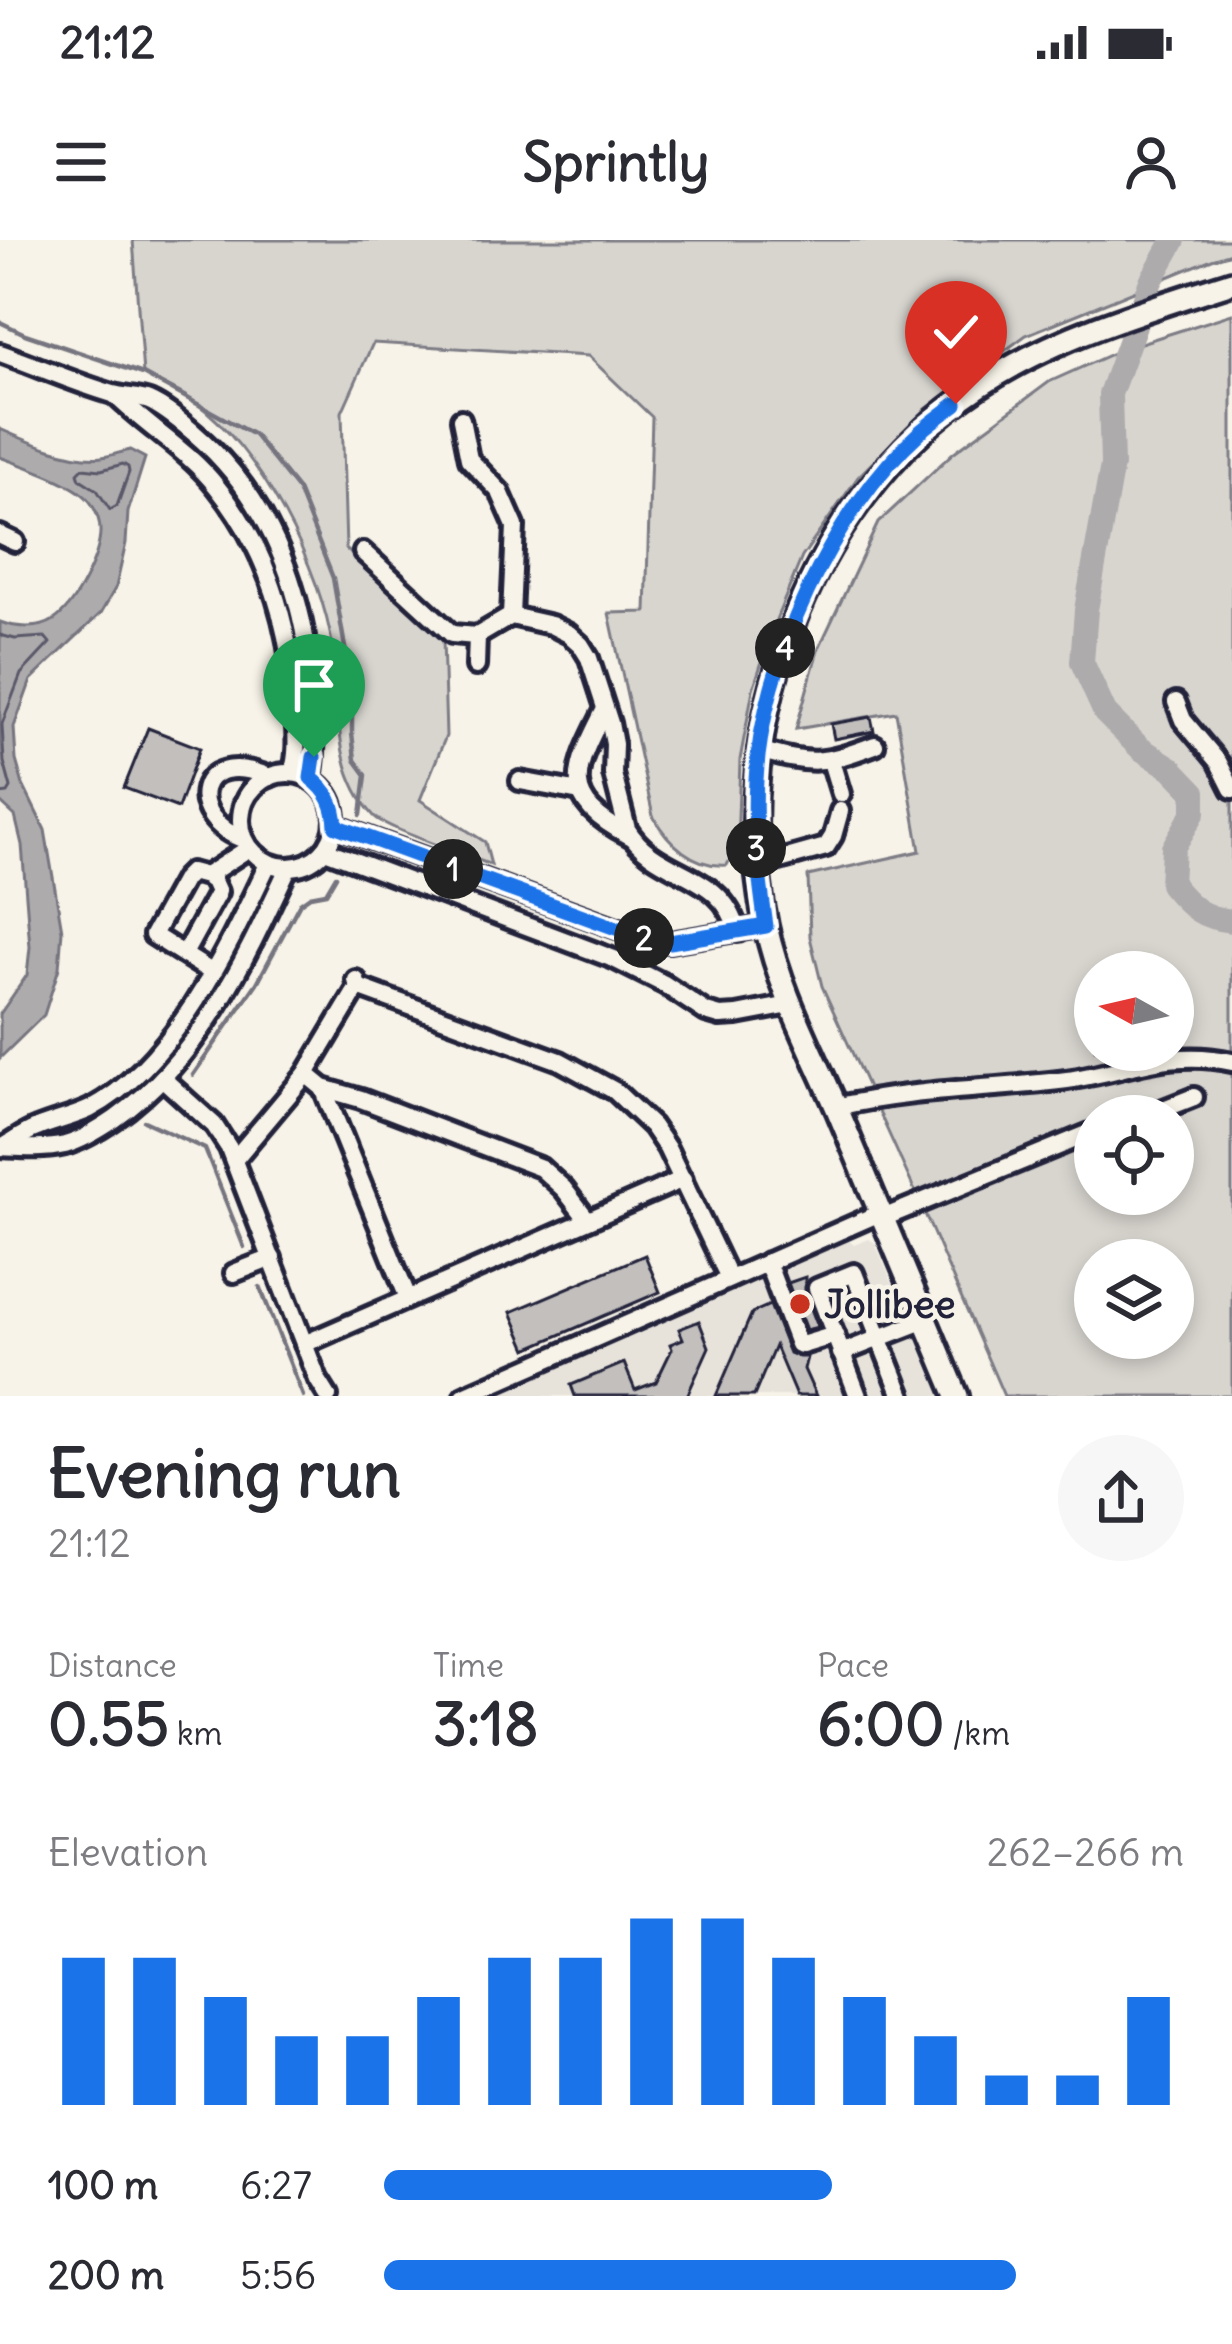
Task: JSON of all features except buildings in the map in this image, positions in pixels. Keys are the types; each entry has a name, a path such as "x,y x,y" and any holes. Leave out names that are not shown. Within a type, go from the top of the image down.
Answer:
{"main road":[{"path":"957,1396 790,1005 766,926 754,830 758,750 770,688 816,573 855,510 918,434 994,377 1042,351 1232,282"}],"street":[{"path":"0,353 114,394 149,401 208,445 234,474 277,544 308,644 314,757 302,776"},
{"path":"461,418 469,459 500,492 514,526 511,616"},
{"path":"363,552 452,634 477,636 511,616 550,626 581,645 614,743 618,802 631,837"},
{"path":"476,666 477,636"},
{"path":"1176,703 1232,789"},
{"path":"605,709 579,770 580,792 589,809 668,867 712,888 731,910 739,932"},
{"path":"758,750 800,761 831,761 875,745"},
{"path":"758,866 826,847 840,803 831,761"},
{"path":"231,767 270,776 302,776 321,786 330,798 336,826 326,850 302,866 268,864 247,844 222,830 206,803 207,785 218,771 231,767"},
{"path":"579,770 613,774"},
{"path":"247,844 242,828 244,803 270,776"},
{"path":"520,782 580,792"},
{"path":"336,826 646,939 670,942 766,926"},
{"path":"206,876 247,844"},
{"path":"326,850 637,969 706,1012 720,1016 790,1005"},
{"path":"2,1147 34,1129 89,1109 120,1089 157,1050 214,973 268,864"},
{"path":"2,1147 69,1144 97,1132 162,1078 228,991 288,868"},
{"path":"184,954 218,892 213,881 191,872 153,935 214,973"},
{"path":"637,969 646,939"},
{"path":"234,1160 306,1074 357,982 560,1061 596,1078 634,1108 652,1126 682,1179 729,1278"},
{"path":"836,1107 1068,1079 1171,1057 1192,1055 1232,1062"},
{"path":"306,1074 323,1088 541,1168 565,1189 587,1219"},
{"path":"162,1078 223,1136 328,1396"},
{"path":"323,1088 408,1298"},
{"path":"883,1220 1074,1140"},
{"path":"464,1396 767,1262 1074,1150"},
{"path":"304,1344 682,1179"},
{"path":"234,1273 272,1258"},
{"path":"767,1262 798,1344 835,1335"},
{"path":"858,1396 817,1288 854,1273 902,1396"},
{"path":"842,1353 926,1320"}],"shaded area":[{"path":"133,240 1232,240 1232,253 1026,335 926,409 858,477 802,557 775,622 753,689 740,760 737,847 727,865 704,862 683,852 653,816 609,613 646,612 652,417 588,356 373,343 342,412 346,549 443,639 446,736 420,800 485,842 491,865 382,821 360,798 340,738 327,618 284,513 264,479 217,421 192,400 143,374"},
{"path":"1232,314 1232,1396 1004,1396 822,986 810,937 808,876 920,851 896,712 796,729 818,650 878,523 953,453 1049,382 1125,348"},
{"path":"847,1239 854,1245 869,1239 875,1243 941,1396 483,1396"}],"water":[{"path":"0,429 77,456 102,457 130,450 145,458 128,512 116,587 101,613 31,680 14,727 23,785 45,830 62,930 59,968 44,1015 0,1058 0,1014 27,975 30,947 22,845 15,816 0,802 0,622 35,627 62,613 91,566 100,530 91,503 75,489 0,457"}],"waterway":[{"path":"1174,240 1151,281 1110,394 1112,465 1086,610 1082,662 1105,713 1194,792 1194,812 1173,848 1171,884 1197,910 1232,921"},
{"path":"0,322 143,374 254,435 298,490 333,578 352,688 355,760 366,775 361,815"},
{"path":"193,1075 257,983 300,903 326,893 336,876"},
{"path":"144,1121 205,1149 244,1247"},
{"path":"260,1287 303,1396"}],"place":[{"name":"Jollibee","path":"800,1304"}],"route":[{"path":"314,757 311,778 330,798 336,826 646,939 670,942 766,926 754,830 756,780 770,688 791,629 816,573 855,510 918,434 956,404"}]}
